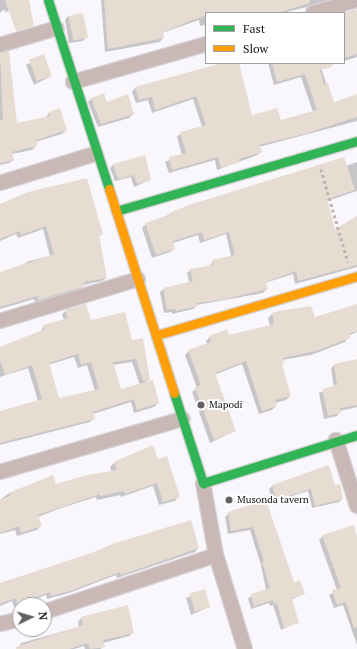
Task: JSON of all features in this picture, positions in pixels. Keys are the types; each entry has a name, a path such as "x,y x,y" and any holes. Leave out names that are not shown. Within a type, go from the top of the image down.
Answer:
{"street":[{"path":"48,0 95,154 116,211 157,334 203,483 216,555 245,649"},
{"path":"316,12 357,0"},
{"path":"0,46 56,28"},
{"path":"73,82 205,44"},
{"path":"116,211 357,141"},
{"path":"0,182 95,154"},
{"path":"157,334 355,277"},
{"path":"0,321 138,279"},
{"path":"0,472 182,419"},
{"path":"203,483 336,440 357,435"},
{"path":"336,440 357,506"},
{"path":"52,609 216,555"},
{"path":"0,624 12,621"}],"path":[{"path":"316,153 355,277"}],"building":[{"path":"5,0 29,0 34,26 16,31"},
{"path":"104,0 310,0 310,3 281,12 205,12 205,15 163,32 164,38 108,49"},
{"path":"357,9 357,54 345,58 345,13"},
{"path":"83,13 88,37 74,41 68,16"},
{"path":"9,51 17,123 50,116 49,112 60,108 67,130 36,140 37,146 12,152 14,160 0,163 0,120 3,120 0,53"},
{"path":"44,54 52,76 37,81 29,59"},
{"path":"218,64 239,64 252,115 277,108 281,120 317,110 305,74 277,82 272,64 331,64 332,67 320,70 324,85 328,83 334,102 357,94 357,117 308,133 259,145 262,152 239,159 240,162 221,168 218,157 172,170 169,157 186,153 180,132 206,125 196,96 155,110 152,97 139,100 135,87"},
{"path":"104,93 107,102 128,94 134,114 101,124 91,98"},
{"path":"145,155 151,180 137,184 134,175 118,179 113,164"},
{"path":"344,157 355,190 327,199 335,229 357,216 357,265 298,281 296,271 266,282 268,289 222,300 197,303 198,306 176,311 175,309 167,310 163,288 193,281 190,269 213,265 212,260 235,255 229,232 204,240 202,232 173,241 175,249 156,255 145,223 170,215 169,213 192,204"},
{"path":"87,178 103,234 99,235 107,278 84,282 85,286 38,300 37,296 0,307 0,272 54,254 46,226 21,235 20,231 0,239 0,204 28,192"},
{"path":"86,304 91,320 125,312 132,340 143,338 150,380 143,381 136,359 113,362 121,389 153,380 159,403 137,410 134,399 93,412 95,419 0,443 0,411 42,399 32,365 5,375 0,361 0,347 45,329 43,325 68,318 65,310","holes":["78,354 81,365 91,362 99,389 59,398 49,363"]},
{"path":"357,304 357,331 349,334 350,338 316,351 283,358 284,363 282,364 291,396 275,400 277,406 262,411 246,361 215,373 236,431 214,440 195,387 201,385 188,350 211,342 209,336 227,329 229,335 274,324 272,313 279,311 311,306 315,317"},
{"path":"357,359 357,405 340,408 341,413 328,416 322,389 337,385 334,364"},
{"path":"153,445 158,459 167,456 180,497 163,502 157,483 125,494 124,491 100,496 100,494 38,515 42,526 21,533 19,526 0,533 0,500 10,496 9,493 53,475 56,484 87,475 117,470 114,462"},
{"path":"329,465 335,485 340,484 343,499 315,506 311,489 276,500 272,485"},
{"path":"266,500 294,582 300,580 305,594 292,598 299,623 284,628 277,603 274,604 273,600 254,606 251,594 270,588 262,562 264,561 253,527 231,531 228,512"},
{"path":"191,520 199,548 121,575 120,572 73,590 51,596 50,592 36,597 12,597 12,600 0,604 0,583 94,552 112,544"},
{"path":"354,525 357,537 357,627 354,628 346,602 337,605 332,590 341,588 322,535"},
{"path":"205,589 210,607 195,612 190,593"},
{"path":"128,605 134,633 103,640 105,647 90,649 88,643 69,649 16,649 16,647 46,637 52,637 52,635 83,625 81,617"}],"traffic: fast":[{"path":"48,0 109,189"},
{"path":"116,211 357,141"},
{"path":"174,393 203,483 357,435"}],"traffic: slow":[{"path":"109,189 174,393"},
{"path":"157,335 357,276"}],"place":[{"name":"Mapodi","path":"201,405"},
{"name":"Musonda tavern","path":"229,500"}]}
